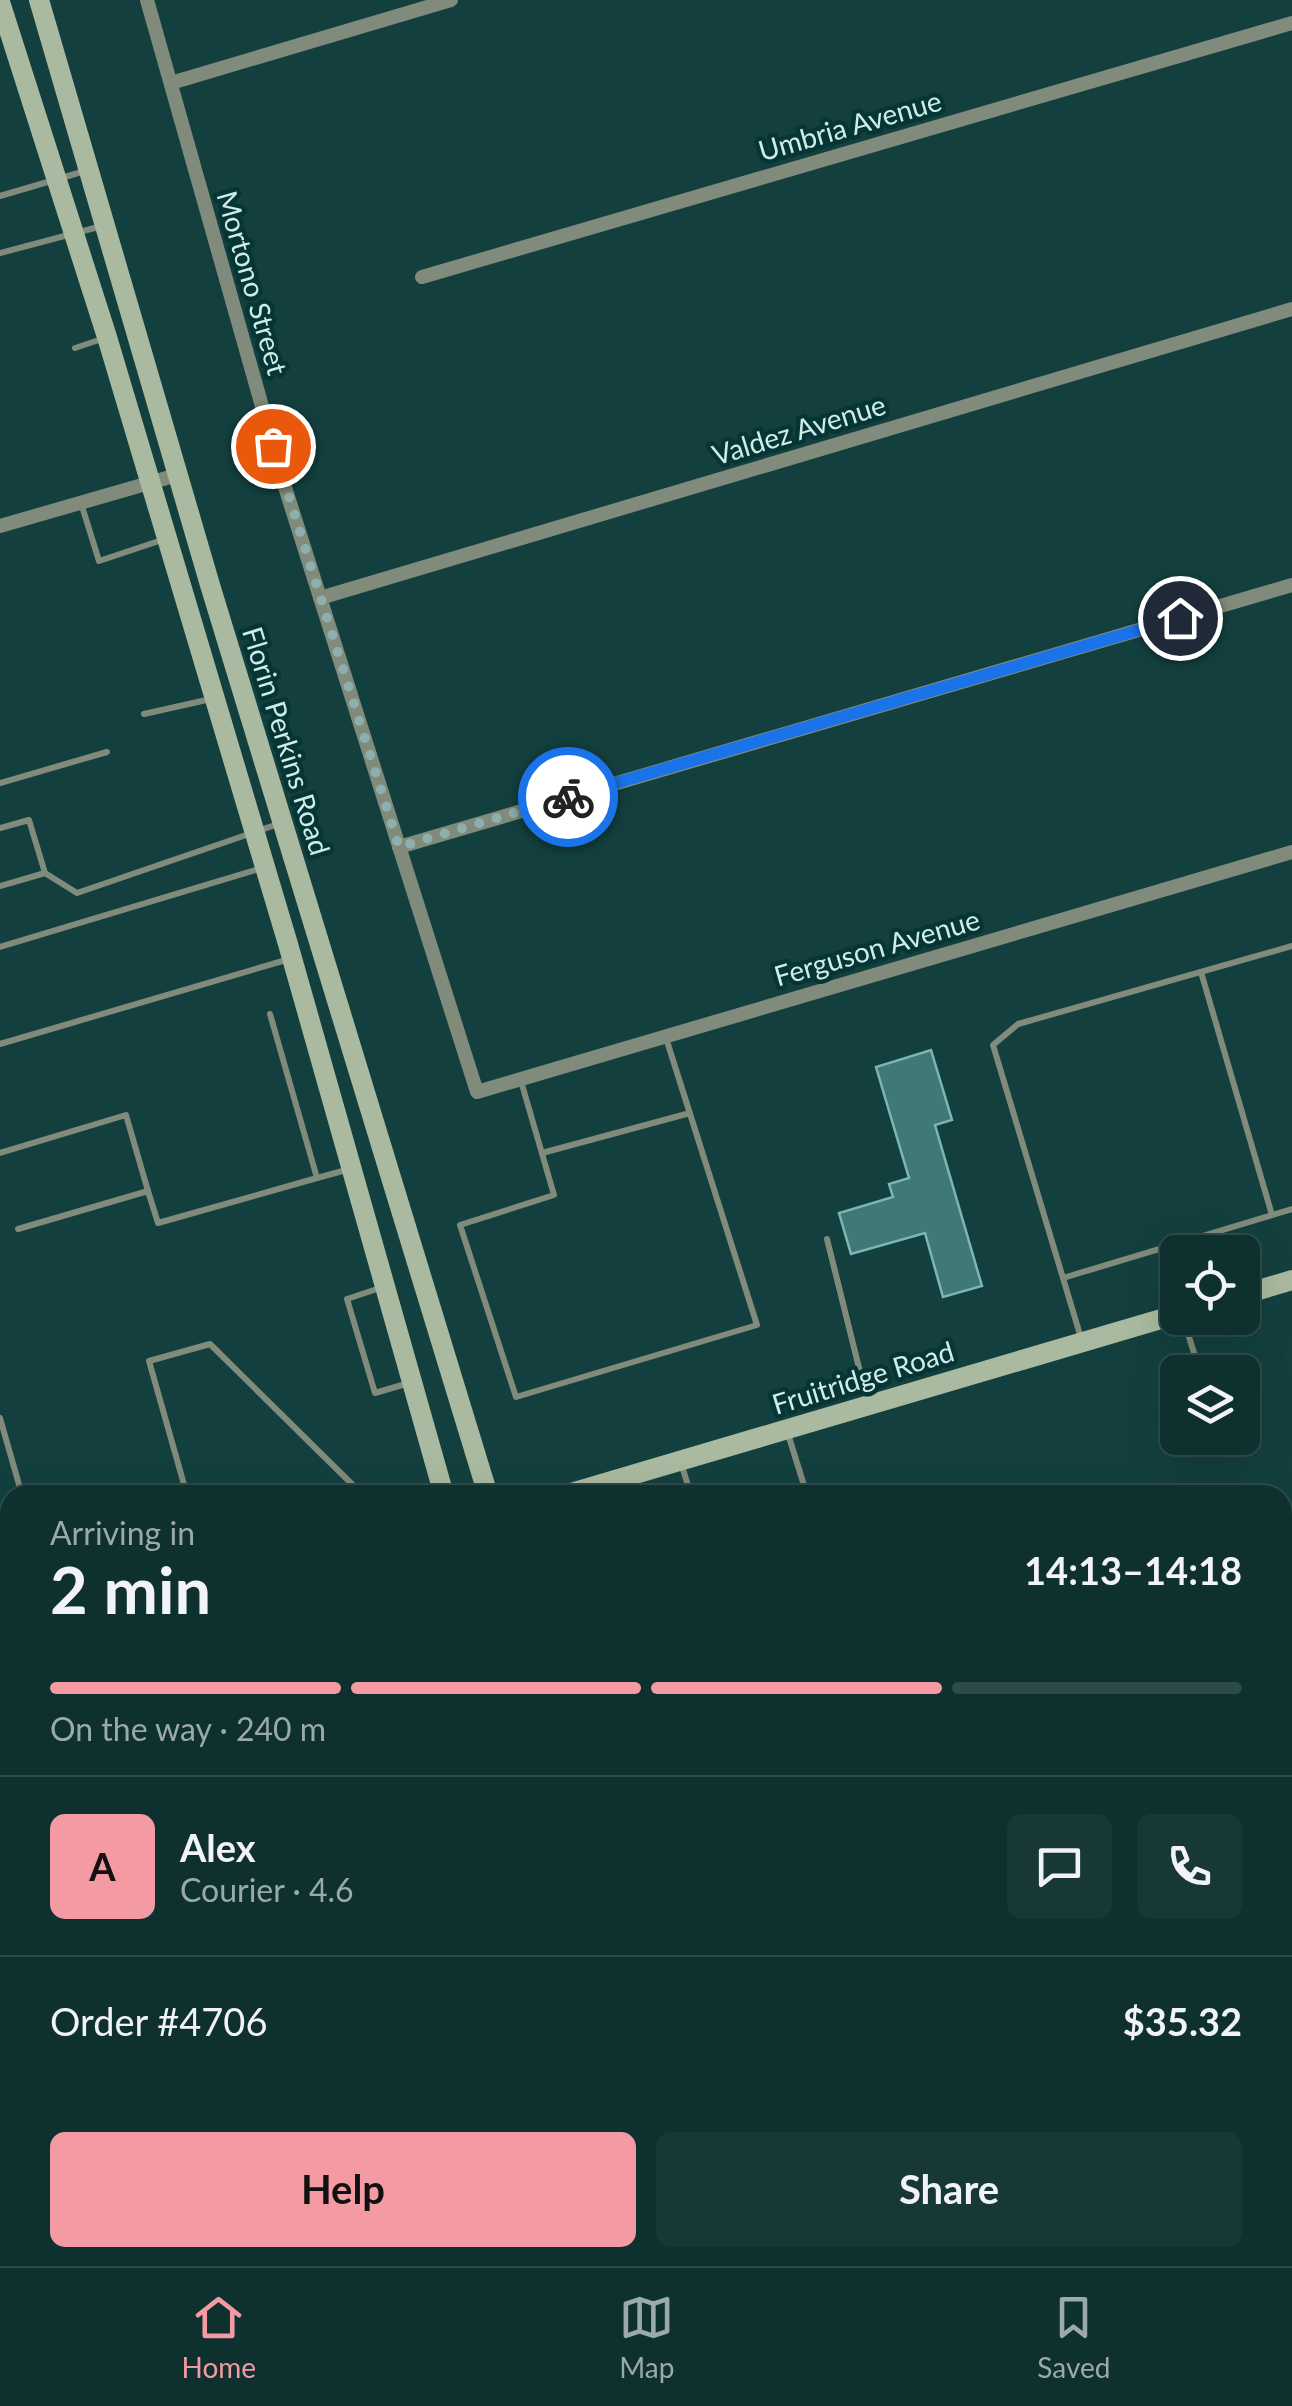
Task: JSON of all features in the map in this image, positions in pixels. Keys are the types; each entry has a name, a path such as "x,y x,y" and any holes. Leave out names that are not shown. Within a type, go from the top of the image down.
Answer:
{"main road":[{"name":"Florin Perkins Road","path":"39,0 177,476 485,1485"},
{"name":"Florin Perkins Road","path":"0,2 106,337 292,958 441,1485"},
{"path":"1260,1290 1292,1280"},
{"name":"Fruitridge Road","path":"598,1485 1160,1321"}],"street":[{"name":"Mortono Street","path":"147,0 250,370 477,1092"},
{"path":"171,83 451,0"},
{"name":"Umbria Avenue","path":"422,277 1292,23"},
{"name":"Valdez Avenue","path":"320,598 1292,309"},
{"path":"0,526 177,476"},
{"path":"399,847 1292,585"},
{"name":"Ferguson Avenue","path":"477,1092 1292,852"}],"lane":[{"path":"0,196 88,170"},
{"path":"0,253 104,226"},
{"path":"75,348 106,337"},
{"path":"81,502 98,561 167,538"},
{"path":"144,714 213,698"},
{"path":"0,783 107,752"},
{"path":"0,828 29,820 45,873 77,893 282,823"},
{"path":"0,947 265,868"},
{"path":"0,886 45,873"},
{"path":"1082,1342 993,1045 1018,1024 1292,946"},
{"path":"0,1044 292,958"},
{"path":"1201,972 1272,1216"},
{"path":"270,1014 317,1178"},
{"path":"520,1079 554,1195 460,1224 516,1398 757,1326 666,1036"},
{"path":"542,1154 690,1112"},
{"path":"0,1152 126,1115 158,1223 351,1169"},
{"path":"18,1229 148,1191"},
{"path":"1063,1278 1292,1210"},
{"path":"826,1239 869,1405"},
{"path":"384,1287 348,1299 376,1393 410,1383"},
{"path":"184,1485 149,1361 210,1344 353,1485"},
{"path":"0,1418 19,1485"},
{"path":"787,1429 803,1485"},
{"path":"680,1461 687,1485"}],"building":[{"path":"931,1050 952,1120 935,1125 982,1286 943,1297 925,1233 851,1254 839,1213 893,1197 889,1184 909,1178 876,1067"}],"way so far":[{"path":"273,446 399,847 568,797"}],"route":[{"path":"568,797 1180,618"}]}
